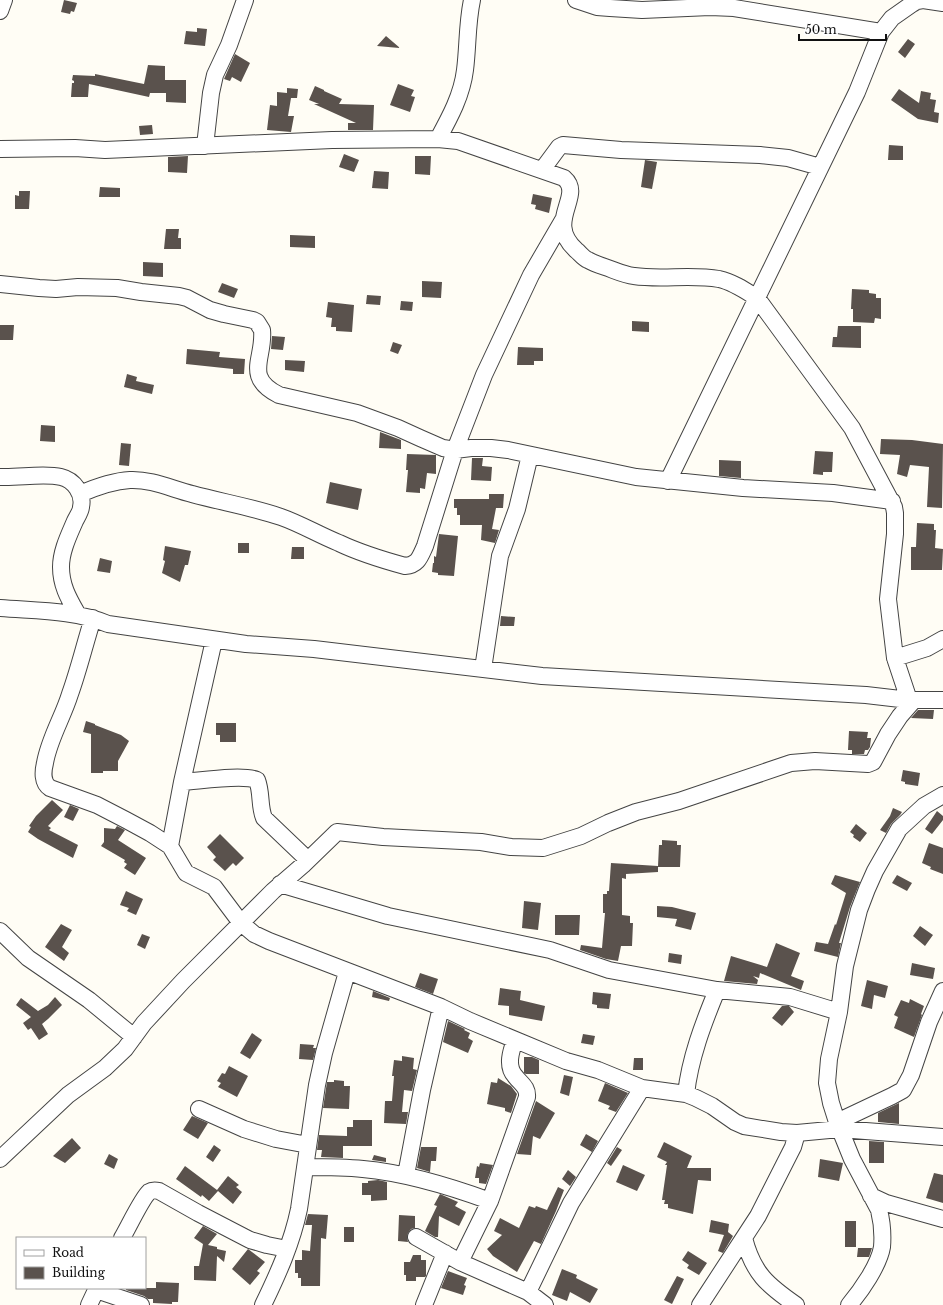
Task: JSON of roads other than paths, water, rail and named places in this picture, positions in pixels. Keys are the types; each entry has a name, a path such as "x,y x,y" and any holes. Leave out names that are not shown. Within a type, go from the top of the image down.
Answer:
{"street":[{"path":"0,11 4,0"},
{"path":"205,146 211,93 215,75 229,45 245,0"},
{"path":"438,139 450,119 459,96 465,71 468,16 472,0"},
{"path":"576,0 597,7 618,9 642,10 710,7 734,8 881,32"},
{"path":"892,18 899,0"},
{"path":"668,481 858,92 881,32 892,18 917,1 936,1 943,3"},
{"path":"0,149 75,148 105,150 332,140 438,139 458,142 564,178 571,191 563,220 531,275 488,368 455,450 425,546 421,555 412,566 405,566 357,551 280,516 147,481 118,481 99,486 80,494"},
{"path":"542,170 559,147 563,145 610,149 760,155 788,158 820,168"},
{"path":"563,220 564,234 566,238 571,246 587,260 632,276 661,278 691,276 720,280 737,286 758,298 852,428 892,501 895,513 895,534 888,599 895,658 912,700"},
{"path":"0,284 45,288 117,288 179,296 210,310 253,320 257,322 262,330 258,368 260,378 269,390 279,395 357,413 398,428 442,448 455,450 491,448 530,454 636,477 668,481 743,488 832,493 892,501"},
{"path":"482,669 500,556 517,509 530,454"},
{"path":"0,477 61,477 74,484 80,494 82,506 64,548 61,567 62,581 66,593 86,616"},
{"path":"0,608 69,613 86,616 108,624 214,640 314,649 542,676 866,695 912,700 943,700"},
{"path":"86,616 70,695 45,762 44,775 46,784 50,788 96,805 150,833 170,846 186,873 214,887 241,923 254,934 347,972 441,1007 470,1021 566,1060 598,1070 642,1088 686,1094 712,1106 735,1122 744,1126 797,1133 838,1126 943,1136"},
{"path":"170,846 182,782 214,640"},
{"path":"895,658 927,648 943,640"},
{"path":"0,1159 68,1095 105,1068 125,1049 149,1017 169,996 280,884 337,832 383,837 481,842 510,847 543,848 581,836 636,812 679,800 791,764 815,761 868,764 873,762 888,734 912,700"},
{"path":"182,782 223,778 252,778 257,780 260,786 261,810 264,818 308,860"},
{"path":"850,1305 874,1269 882,1248 881,1219 879,1210 852,1159 838,1126 827,1083 827,1072 839,1012 845,966 866,888 899,829 924,806 943,795"},
{"path":"280,884 388,916 550,950 609,970 717,990 790,997 839,1012"},
{"path":"0,931 28,958 88,1000 134,1037"},
{"path":"264,1305 282,1264 295,1226 324,1053 347,972"},
{"path":"686,1094 687,1082 695,1047 717,990"},
{"path":"838,1126 903,1090 911,1075 929,1022 943,991"},
{"path":"406,1175 422,1090 441,1007"},
{"path":"460,1262 490,1201 527,1097 525,1086 511,1070 510,1061 512,1048 516,1040"},
{"path":"528,1292 571,1203 642,1088"},
{"path":"199,1109 244,1129 276,1139 308,1145"},
{"path":"700,1305 758,1216 793,1147 797,1133"},
{"path":"305,1167 363,1169 406,1175 453,1188 490,1201"},
{"path":"123,1237 143,1200 149,1192 154,1190 159,1191 250,1240 267,1246 287,1249"},
{"path":"871,1196 886,1203 943,1219"},
{"path":"416,1237 460,1262 528,1292 545,1305"},
{"path":"744,1238 746,1248 753,1264 764,1281 796,1305"},
{"path":"424,1305 445,1253"},
{"path":"89,1305 96,1289 141,1305"}]}
